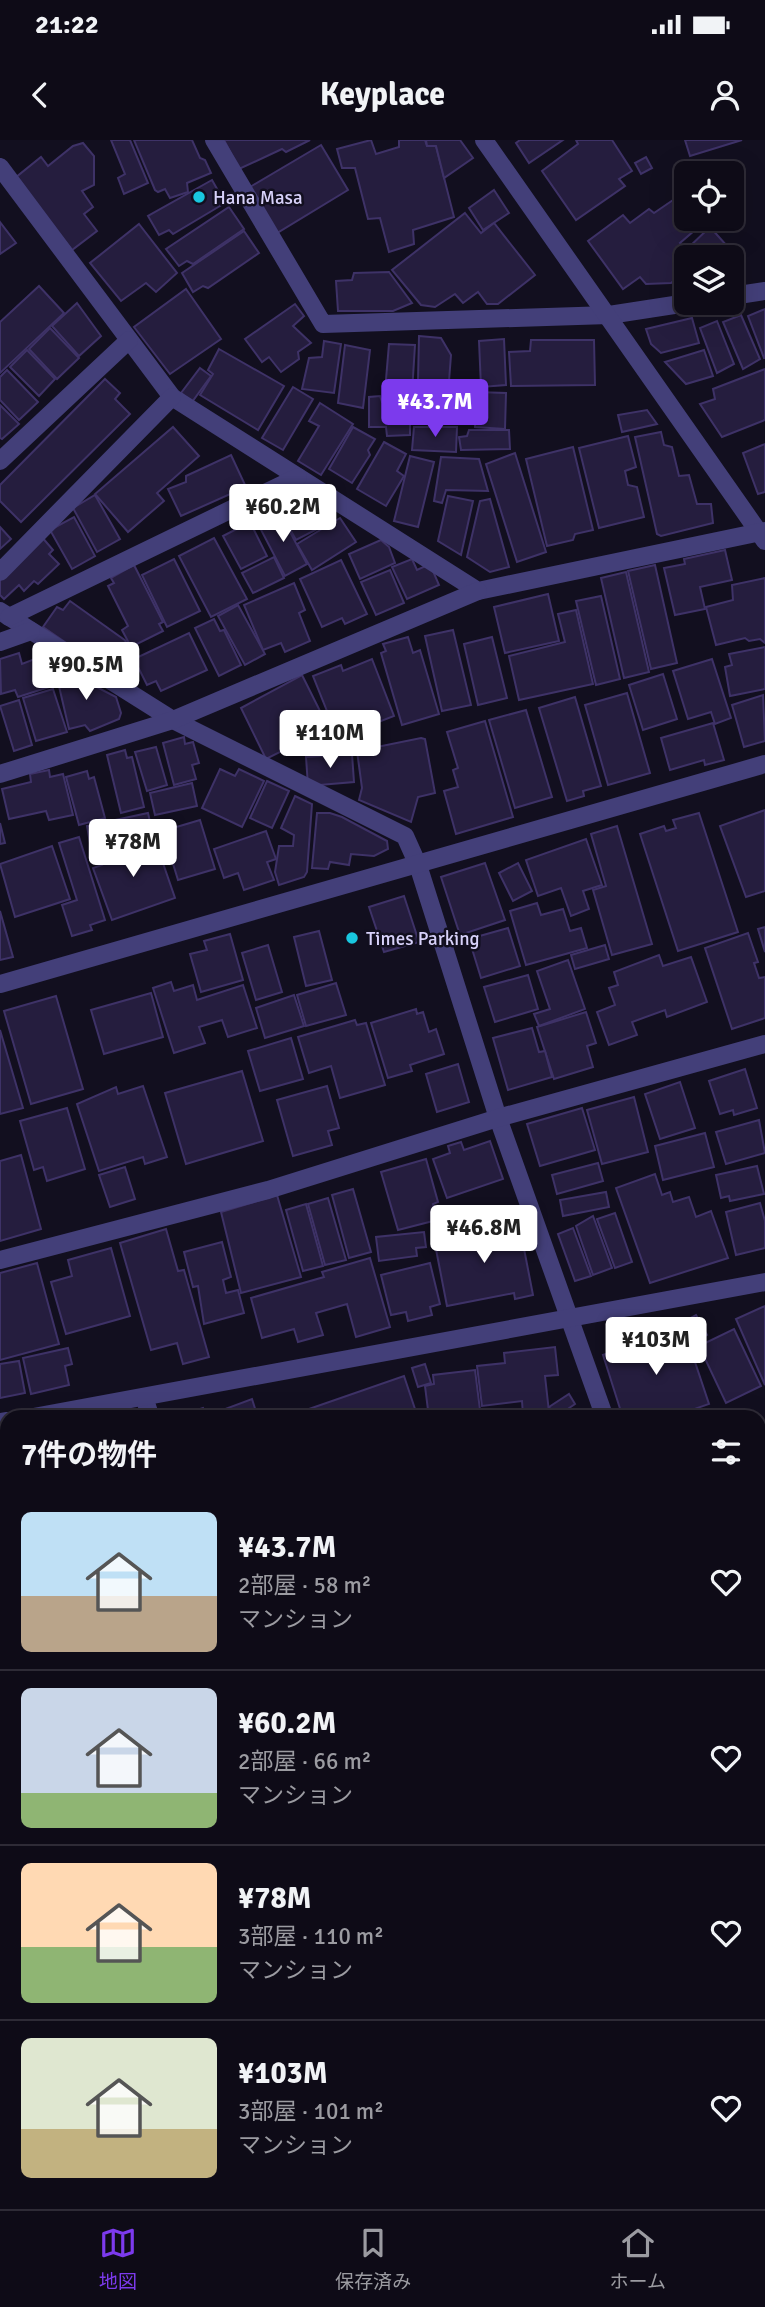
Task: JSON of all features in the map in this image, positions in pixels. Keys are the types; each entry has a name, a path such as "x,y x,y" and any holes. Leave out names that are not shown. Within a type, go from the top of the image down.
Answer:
{"street":[{"path":"214,140 323,324 609,315 674,305"},
{"path":"0,774 173,720 478,591 763,535 484,140"},
{"path":"0,167 172,397 478,591"},
{"path":"744,294 765,291"},
{"path":"0,461 129,340"},
{"path":"0,572 172,397"},
{"path":"4,614 298,477"},
{"path":"4,614 173,720 405,836 418,865 498,1118 603,1410"},
{"path":"0,642 32,631"},
{"path":"0,984 765,764"},
{"path":"0,1260 268,1190 498,1118 765,1044"},
{"path":"72,1410 765,1282"},
{"path":"144,1397 148,1410"}],"building":[{"path":"111,140 130,140 148,183 124,194 118,178 125,174"},
{"path":"134,140 192,140 211,173 187,183 188,192 170,198 165,189 158,192 155,190"},
{"path":"224,140 310,140 286,152 282,149 239,169"},
{"path":"371,140 376,154 399,147 399,140 425,140 427,146 436,146 454,217 413,230 414,244 389,252 380,218 368,219 355,168 342,168 337,149"},
{"path":"426,140 460,140 473,158 444,178 436,146 427,146"},
{"path":"520,140 563,140 529,163 516,143"},
{"path":"576,140 612,140 632,171 619,179 625,186 576,220 542,171 578,144"},
{"path":"685,140 742,140 690,156"},
{"path":"83,143 94,156 94,185 82,191 93,207 84,214 97,231 72,250 15,178 41,157 48,166 73,146"},
{"path":"321,145 348,190 277,233 250,187"},
{"path":"646,157 652,168 641,174 635,163"},
{"path":"212,180 225,203 173,234 169,230 159,235 148,216"},
{"path":"494,190 509,213 483,230 469,208"},
{"path":"673,200 674,231 694,231 680,243 681,245 674,245 674,281 646,284 640,277 623,289 588,241 623,215 630,223 649,209 654,213"},
{"path":"229,207 244,229 193,264 187,261 179,266 166,249"},
{"path":"465,213 481,233 494,223 535,275 498,304 487,304 478,292 463,303 455,294 435,307 421,305 392,270"},
{"path":"0,222 16,243 0,254"},
{"path":"139,224 177,273 156,292 146,283 121,301 90,263"},
{"path":"244,231 259,253 208,288 203,286 193,292 182,273"},
{"path":"706,231 714,231 726,245 691,245"},
{"path":"389,272 412,303 393,311 338,311 336,281 352,280 354,273"},
{"path":"39,286 64,313 0,373 0,322"},
{"path":"186,289 221,339 170,374 134,327"},
{"path":"77,303 101,336 79,356 52,326"},
{"path":"295,304 304,316 293,326 311,343 298,352 299,359 281,372 269,357 262,362 245,339"},
{"path":"765,309 765,358 764,358 748,316"},
{"path":"741,315 760,359 743,369 723,322"},
{"path":"692,318 699,343 661,353 651,344 646,329"},
{"path":"717,321 734,364 717,373 700,328"},
{"path":"50,328 79,358 57,379 29,349"},
{"path":"419,336 441,338 451,355 449,381 418,380"},
{"path":"504,339 506,385 481,387 479,341"},
{"path":"531,340 594,340 595,385 511,386 509,352 530,351"},
{"path":"324,341 341,344 334,393 302,389 309,358 322,357"},
{"path":"389,344 415,345 412,393 385,391"},
{"path":"345,345 370,350 363,408 338,403"},
{"path":"219,349 284,386 258,430 200,395 213,374 208,370"},
{"path":"27,350 55,379 39,396 10,367"},
{"path":"704,350 713,376 686,384 665,362"},
{"path":"200,368 211,376 192,402 181,393"},
{"path":"765,369 765,420 722,437 700,404 715,399 713,389"},
{"path":"7,370 38,402 19,420 0,400 0,377"},
{"path":"105,379 120,393 115,399 130,414 21,522 0,501 0,485"},
{"path":"416,381 449,385 447,420 414,416"},
{"path":"293,387 313,399 283,450 262,438"},
{"path":"476,392 506,393 505,429 475,427"},
{"path":"380,396 382,402 410,403 410,435 387,436 386,427 369,427 369,397"},
{"path":"320,403 353,424 321,475 298,461 319,426 309,421"},
{"path":"0,405 19,424 2,439 0,438"},
{"path":"647,410 657,424 622,432 618,415"},
{"path":"173,427 199,456 157,493 164,501 128,532 95,494"},
{"path":"353,427 375,439 368,450 370,455 352,483 329,469"},
{"path":"414,427 457,427 456,452 412,450"},
{"path":"469,430 509,430 510,449 461,450 459,437 467,436"},
{"path":"661,432 664,445 672,447 679,476 689,475 697,504 711,504 713,523 661,536 657,534 635,437"},
{"path":"628,436 636,467 625,471 628,485 637,487 644,517 599,528 579,448"},
{"path":"384,442 406,454 397,471 404,476 386,506 357,489"},
{"path":"765,444 765,492 758,494 743,453"},
{"path":"573,447 593,530 575,534 573,540 547,546 526,459"},
{"path":"515,453 546,552 517,562 486,464"},
{"path":"231,455 246,487 181,516 168,489 186,482 186,476"},
{"path":"410,456 434,462 418,527 394,521"},
{"path":"441,457 479,459 488,491 446,490 442,503 434,501"},
{"path":"302,493 321,527 296,540 278,507"},
{"path":"95,495 120,539 97,552 73,508"},
{"path":"448,496 473,501 461,555 438,541"},
{"path":"490,499 509,567 490,572 467,557 480,501"},
{"path":"280,513 307,564 285,576 258,524"},
{"path":"74,517 95,556 72,569 50,530"},
{"path":"340,518 356,542 312,570 297,544"},
{"path":"250,522 267,556 241,569 223,536"},
{"path":"0,527 11,539 0,549"},
{"path":"41,536 53,550 49,554 59,564 38,584 34,581 24,591 19,585 4,599 0,595 0,574"},
{"path":"214,538 247,599 211,617 179,556"},
{"path":"381,540 389,547 395,563 360,579 349,554"},
{"path":"725,550 732,580 700,587 705,609 675,615 664,568 685,564 684,559"},
{"path":"274,557 284,578 253,593 242,573"},
{"path":"174,559 200,611 167,627 142,575"},
{"path":"412,559 417,570 430,564 439,585 407,599 392,567"},
{"path":"341,560 367,614 345,624 342,618 322,627 300,579"},
{"path":"134,565 163,622 159,624 163,631 131,647 122,630 128,626 108,586 114,583 111,578"},
{"path":"655,565 677,663 651,669 628,571"},
{"path":"390,570 404,603 376,615 361,582"},
{"path":"626,572 649,672 624,678 601,578"},
{"path":"765,578 765,643 760,639 749,641 745,638 716,645 706,607 733,600 732,585"},
{"path":"294,583 305,610 299,613 310,641 285,652 281,643 263,650 244,605"},
{"path":"548,594 559,641 505,653 494,607"},
{"path":"601,596 620,679 596,685 576,601"},
{"path":"70,601 126,641 106,670 43,627 57,607 63,610"},
{"path":"238,605 265,654 245,665 218,616"},
{"path":"576,610 593,684 519,700 509,656 565,642 558,614"},
{"path":"214,619 220,631 224,630 241,665 219,676 195,628"},
{"path":"453,630 471,705 442,711 425,636"},
{"path":"189,633 207,670 161,691 156,681 147,685 134,659"},
{"path":"408,637 413,653 420,650 439,714 402,725 381,653 386,651 383,644"},
{"path":"492,637 507,698 478,705 464,644"},
{"path":"765,647 765,689 730,696 725,667 732,665 729,654"},
{"path":"19,653 22,664 40,657 49,687 18,697 15,690 1,694 0,659"},
{"path":"372,659 394,716 371,725 369,719 335,731 313,676 341,665 343,671"},
{"path":"712,659 731,718 715,724 711,712 688,719 673,671"},
{"path":"54,665 116,697 121,713 119,719 90,731 85,725 69,729"},
{"path":"663,674 677,719 643,730 629,685"},
{"path":"302,675 334,739 311,750 306,739 266,759 241,708"},
{"path":"53,689 67,732 36,741 23,698"},
{"path":"627,693 650,773 608,785 585,705"},
{"path":"763,695 765,741 744,747 732,705"},
{"path":"575,697 601,786 583,791 584,796 567,801 539,708"},
{"path":"19,700 32,745 14,751 0,706"},
{"path":"526,710 552,797 515,808 489,720"},
{"path":"485,721 513,817 456,834 444,791 458,787 453,770 458,768 447,732"},
{"path":"713,723 724,760 705,765 704,760 670,770 661,738"},
{"path":"184,737 185,744 193,742 199,763 192,765 196,779 174,785 163,743"},
{"path":"425,739 435,793 418,797 411,822 359,800 362,788 357,751"},
{"path":"156,747 167,785 147,791 135,752"},
{"path":"125,750 127,758 132,757 144,807 121,813 107,755"},
{"path":"352,754 354,782 308,786 306,757"},
{"path":"220,769 235,776 239,769 264,781 242,827 202,808"},
{"path":"49,770 50,777 63,774 73,815 49,820 46,811 9,819 2,789 31,782 30,774"},
{"path":"87,771 89,779 94,777 105,818 79,825 66,777"},
{"path":"267,781 289,791 272,828 250,818"},
{"path":"192,783 197,806 155,815 150,793"},
{"path":"295,796 312,804 307,872 304,877 279,885 275,872 279,846 293,846 294,835 281,828"},
{"path":"765,810 765,891 746,897 720,826"},
{"path":"148,813 152,831 90,843 87,826"},
{"path":"317,813 342,817 387,841 388,849 374,856 351,854 349,865 330,862 328,869 312,868"},
{"path":"699,813 738,932 678,951 640,834 664,826 666,831 676,828 673,820"},
{"path":"200,820 215,869 178,880 163,831"},
{"path":"0,823 5,843 0,844"},
{"path":"617,826 652,944 612,955 593,890 606,886 591,834"},
{"path":"266,831 276,859 267,862 274,880 244,890 238,873 224,878 214,849"},
{"path":"79,837 105,920 90,925 92,930 72,936 62,905 77,900 59,843"},
{"path":"144,839 145,844 155,840 175,898 112,920 93,868 102,865 98,855"},
{"path":"586,839 602,885 583,891 589,909 571,916 561,888 538,896 526,860"},
{"path":"52,846 70,899 15,917 0,864"},
{"path":"485,863 505,920 460,935 441,877"},
{"path":"518,863 532,891 513,901 499,873"},
{"path":"404,896 419,942 384,952 369,907"},
{"path":"537,903 541,915 563,909 570,931 581,928 587,948 526,965 510,911"},
{"path":"0,911 13,957 0,960"},
{"path":"765,927 765,952 758,929"},
{"path":"508,928 520,966 481,978 469,939"},
{"path":"319,931 332,980 306,986 294,937"},
{"path":"748,933 758,962 754,963 759,978 765,977 765,1018 732,1029 705,948"},
{"path":"230,934 243,980 201,992 190,954 207,950 204,941"},
{"path":"268,945 282,992 256,1000 242,953"},
{"path":"605,945 609,959 575,969 571,955"},
{"path":"659,955 663,966 691,957 707,1002 667,1017 665,1010 632,1022 637,1035 609,1045 597,1012 615,1005 609,988 618,985 614,972"},
{"path":"568,960 585,1009 539,1026 534,1014 550,1009 537,971"},
{"path":"528,975 538,1009 495,1022 484,987"},
{"path":"171,982 174,991 193,985 197,1000 243,985 257,1028 228,1037 222,1020 199,1027 205,1043 174,1053 153,988"},
{"path":"336,983 346,1015 306,1026 297,995"},
{"path":"151,993 163,1037 104,1054 91,1010"},
{"path":"294,995 304,1026 265,1038 256,1008"},
{"path":"56,996 83,1089 31,1104 4,1011"},
{"path":"416,1009 417,1014 423,1012 429,1032 436,1029 444,1054 410,1065 412,1071 388,1078 371,1023"},
{"path":"586,1012 596,1043 587,1046 593,1067 554,1079 537,1027"},
{"path":"355,1020 357,1025 366,1023 385,1085 340,1098 331,1066 309,1073 298,1037"},
{"path":"532,1028 539,1052 545,1051 552,1077 508,1090 493,1038"},
{"path":"0,1030 23,1108 0,1114"},
{"path":"291,1038 303,1079 260,1091 248,1051"},
{"path":"458,1064 469,1102 437,1112 426,1074"},
{"path":"745,1069 757,1108 734,1115 733,1110 720,1114 709,1081"},
{"path":"242,1071 263,1141 186,1164 165,1093"},
{"path":"680,1082 695,1128 660,1139 645,1094"},
{"path":"143,1086 167,1157 145,1164 143,1157 99,1171 77,1104 116,1087 118,1094"},
{"path":"327,1086 339,1128 328,1131 332,1145 293,1156 277,1100"},
{"path":"634,1097 648,1152 602,1164 587,1110"},
{"path":"67,1108 85,1169 47,1181 43,1167 34,1170 20,1121"},
{"path":"582,1108 595,1150 540,1166 527,1124"},
{"path":"759,1120 765,1153 726,1164 716,1132"},
{"path":"705,1133 714,1167 663,1180 655,1146"},
{"path":"490,1141 503,1179 447,1198 433,1159 450,1153 448,1146 461,1142 464,1150"},
{"path":"21,1155 41,1229 0,1241 0,1161"},
{"path":"426,1159 438,1202 433,1204 437,1220 398,1230 381,1172"},
{"path":"598,1163 603,1181 557,1194 552,1175"},
{"path":"757,1166 764,1194 730,1201 729,1196 721,1198 716,1175"},
{"path":"125,1167 135,1199 110,1207 99,1175"},
{"path":"655,1174 662,1195 670,1192 673,1202 689,1197 696,1217 711,1211 728,1258 650,1283 616,1188"},
{"path":"353,1189 371,1252 349,1258 332,1195"},
{"path":"606,1192 609,1207 563,1216 560,1200"},
{"path":"277,1195 301,1277 241,1293 221,1212"},
{"path":"328,1198 346,1260 325,1265 308,1204"},
{"path":"760,1203 765,1221 765,1248 736,1255 726,1212"},
{"path":"306,1204 323,1266 303,1271 286,1210"},
{"path":"615,1213 632,1262 615,1268 597,1219"},
{"path":"593,1216 612,1268 593,1275 576,1226"},
{"path":"519,1223 533,1295 515,1299 514,1293 447,1306 434,1239"},
{"path":"573,1228 591,1276 575,1281 558,1234"},
{"path":"166,1229 178,1271 184,1270 209,1357 183,1364 177,1343 151,1350 120,1243"},
{"path":"424,1232 426,1247 416,1248 417,1256 379,1261 376,1237"},
{"path":"222,1242 231,1277 223,1280 226,1293 238,1290 244,1313 204,1324 198,1286 193,1287 184,1252"},
{"path":"111,1248 130,1316 66,1334 51,1282 72,1276 68,1260"},
{"path":"370,1258 390,1327 356,1337 347,1304 316,1313 323,1335 298,1342 294,1329 262,1338 251,1298 324,1277 322,1272"},
{"path":"37,1263 59,1344 0,1360 0,1273"},
{"path":"430,1263 440,1304 430,1307 432,1315 408,1321 406,1312 391,1315 381,1275"},
{"path":"765,1306 765,1385 736,1319"},
{"path":"696,1315 707,1335 697,1341 685,1321"},
{"path":"667,1325 669,1330 677,1327 688,1358 693,1356 709,1404 692,1410 620,1410 603,1355 635,1344 633,1336"},
{"path":"734,1329 761,1386 726,1403 699,1346"},
{"path":"555,1347 558,1375 545,1376 549,1410 523,1410 522,1401 482,1406 477,1366 505,1363 504,1353"},
{"path":"68,1348 72,1364 65,1366 69,1385 31,1394 23,1358"},
{"path":"19,1361 25,1393 0,1398 0,1364"},
{"path":"425,1364 431,1383 418,1387 412,1368"},
{"path":"475,1370 480,1410 428,1410 425,1386 434,1384 433,1375"},
{"path":"404,1376 415,1410 306,1410"},
{"path":"569,1394 575,1404 566,1410 551,1410 549,1407"},
{"path":"252,1399 255,1410 222,1410"}],"place":[{"name":"Hana Masa","path":"199,197"},
{"name":"Times Parking","path":"352,938"}]}
